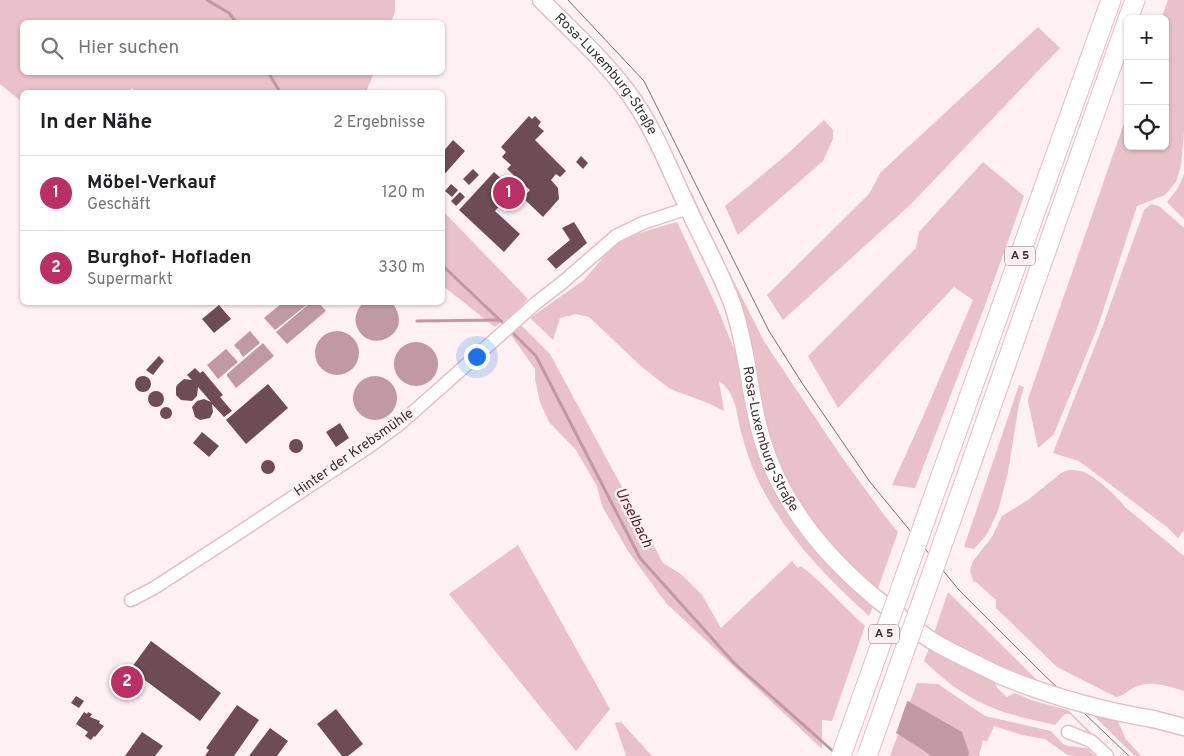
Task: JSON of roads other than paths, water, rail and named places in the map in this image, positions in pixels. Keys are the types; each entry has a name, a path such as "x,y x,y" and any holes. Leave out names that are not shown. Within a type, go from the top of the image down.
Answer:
{"highway":[{"name":"A 5","path":"841,756 1111,0"},
{"name":"A 5","path":"1129,15 1135,0"},
{"name":"A 5","path":"867,756 1124,30"}],"main road":[{"name":"Rosa-Luxemburg-Straße","path":"541,0 599,59 625,89 644,115 657,140 729,296 743,337 754,408 762,440 772,468 789,501 807,529 829,555 873,597 931,640 999,675 1032,689 1079,704 1121,714 1184,722"},
{"name":"Rosa-Luxemburg-Straße","path":"1153,719 1184,727"}],"street":[{"name":"Hinter der Krebsmühle","path":"131,600 154,588 370,446 401,423 509,327 616,236 642,223 688,208"},
{"path":"1068,732 1090,741 1107,756"}],"waterway":[{"name":"Urselbach","path":"207,0 229,13 234,20"},
{"name":"Urselbach","path":"270,75 279,90"},
{"name":"Urselbach","path":"445,268 505,325"},
{"path":"417,321 499,320"},
{"name":"Urselbach","path":"509,329 536,356 640,558 735,664 835,753"}],"tram line":[{"path":"568,0 644,81 769,331 870,482 959,590 1129,756"}],"place":[{"name":"Möbel-Verkauf","path":"509,193"},
{"name":"Burghof- Hofladen","path":"127,682"}]}
